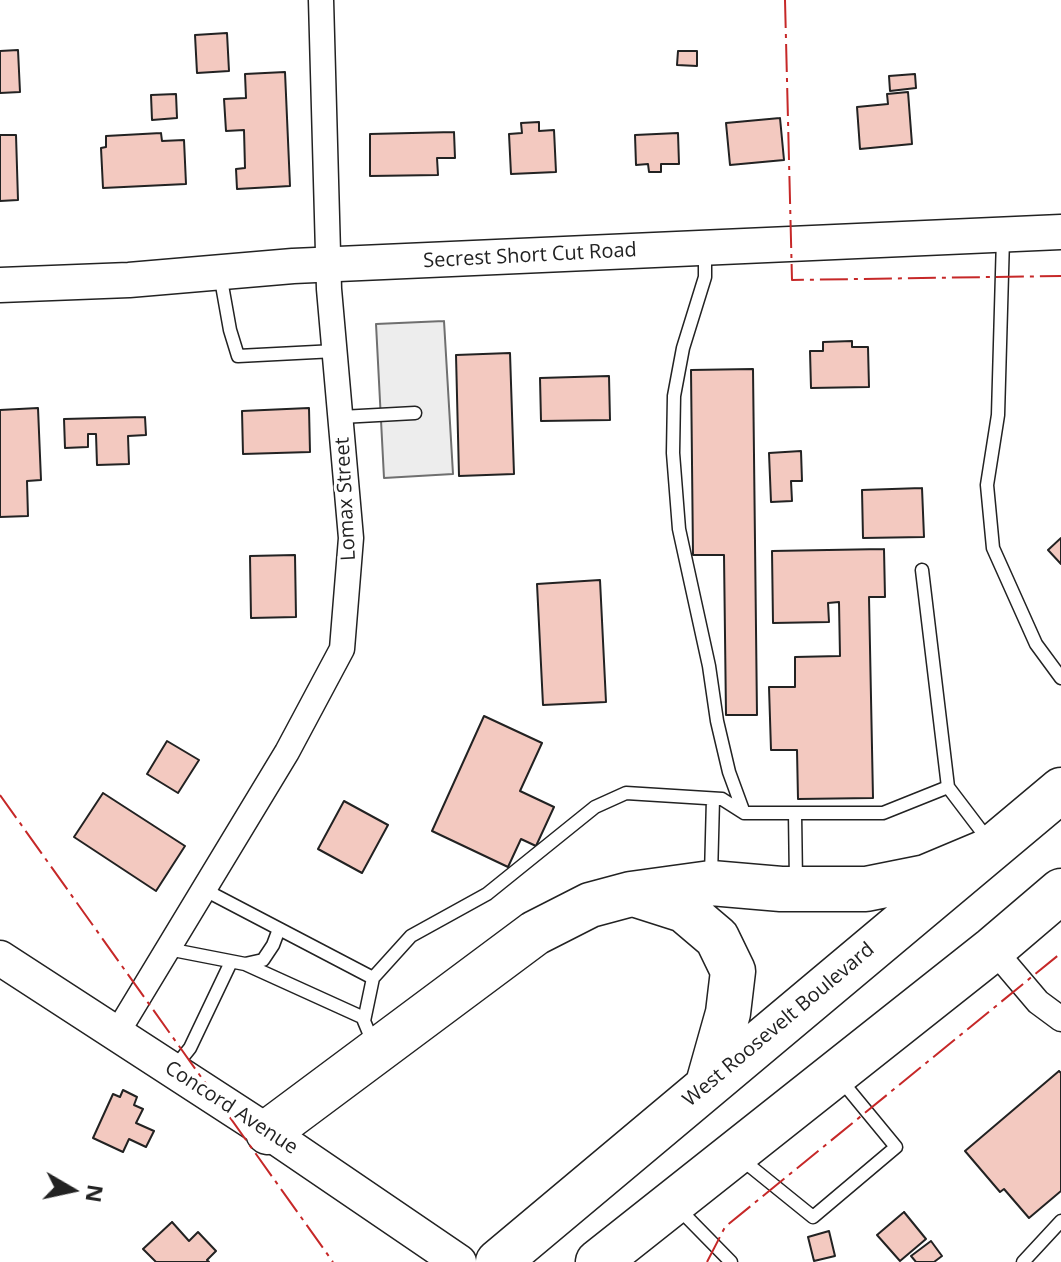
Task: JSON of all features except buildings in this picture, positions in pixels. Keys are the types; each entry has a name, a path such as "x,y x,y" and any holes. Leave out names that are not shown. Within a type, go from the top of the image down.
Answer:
{"highway":[{"name":"West Roosevelt Boulevard","path":"498,1262 1061,790"},
{"path":"268,1132 370,1035 535,933 590,905 631,894 698,896 743,915 764,914 789,889 866,889 926,877 990,849"},
{"path":"598,1262 1060,893"},
{"path":"698,896 733,971 728,1013 708,1084"}],"street":[{"name":"Lomax Street","path":"117,1033 287,752 342,649 351,538 329,265 321,0"},
{"name":"Secrest Short Cut Road","path":"0,285 329,265 1061,232"},
{"path":"993,949 1038,1002 1061,1019"},
{"name":"Concord Avenue","path":"0,958 268,1132 459,1262"}],"lane":[{"path":"1003,235 998,415 987,485 993,548 1036,644 1061,678"},
{"path":"705,248 705,277 683,348 674,396 673,453 679,529 709,666 717,721 729,772 744,813"},
{"path":"219,273 238,356 335,351"},
{"path":"341,417 415,413"},
{"path":"922,570 948,787 990,849"},
{"path":"166,948 238,963 370,1035 373,978 411,936 487,894 595,807 626,793 722,799 744,813 883,813 948,787"},
{"path":"698,896 713,799"},
{"path":"789,889 795,813"},
{"path":"203,889 373,978"},
{"path":"238,963 263,960 279,929"},
{"path":"174,1070 190,1048 238,963"},
{"path":"735,1154 813,1217 896,1147 836,1074"},
{"path":"673,1202 731,1262"},
{"path":"1023,1262 1061,1221"}],"shaded area":[{"path":"444,321 453,474 384,478 376,324"}],"power":[{"path":"785,0 792,280 1061,276"},
{"path":"0,795 333,1262"},
{"path":"707,1262 725,1227 1061,953"}]}
